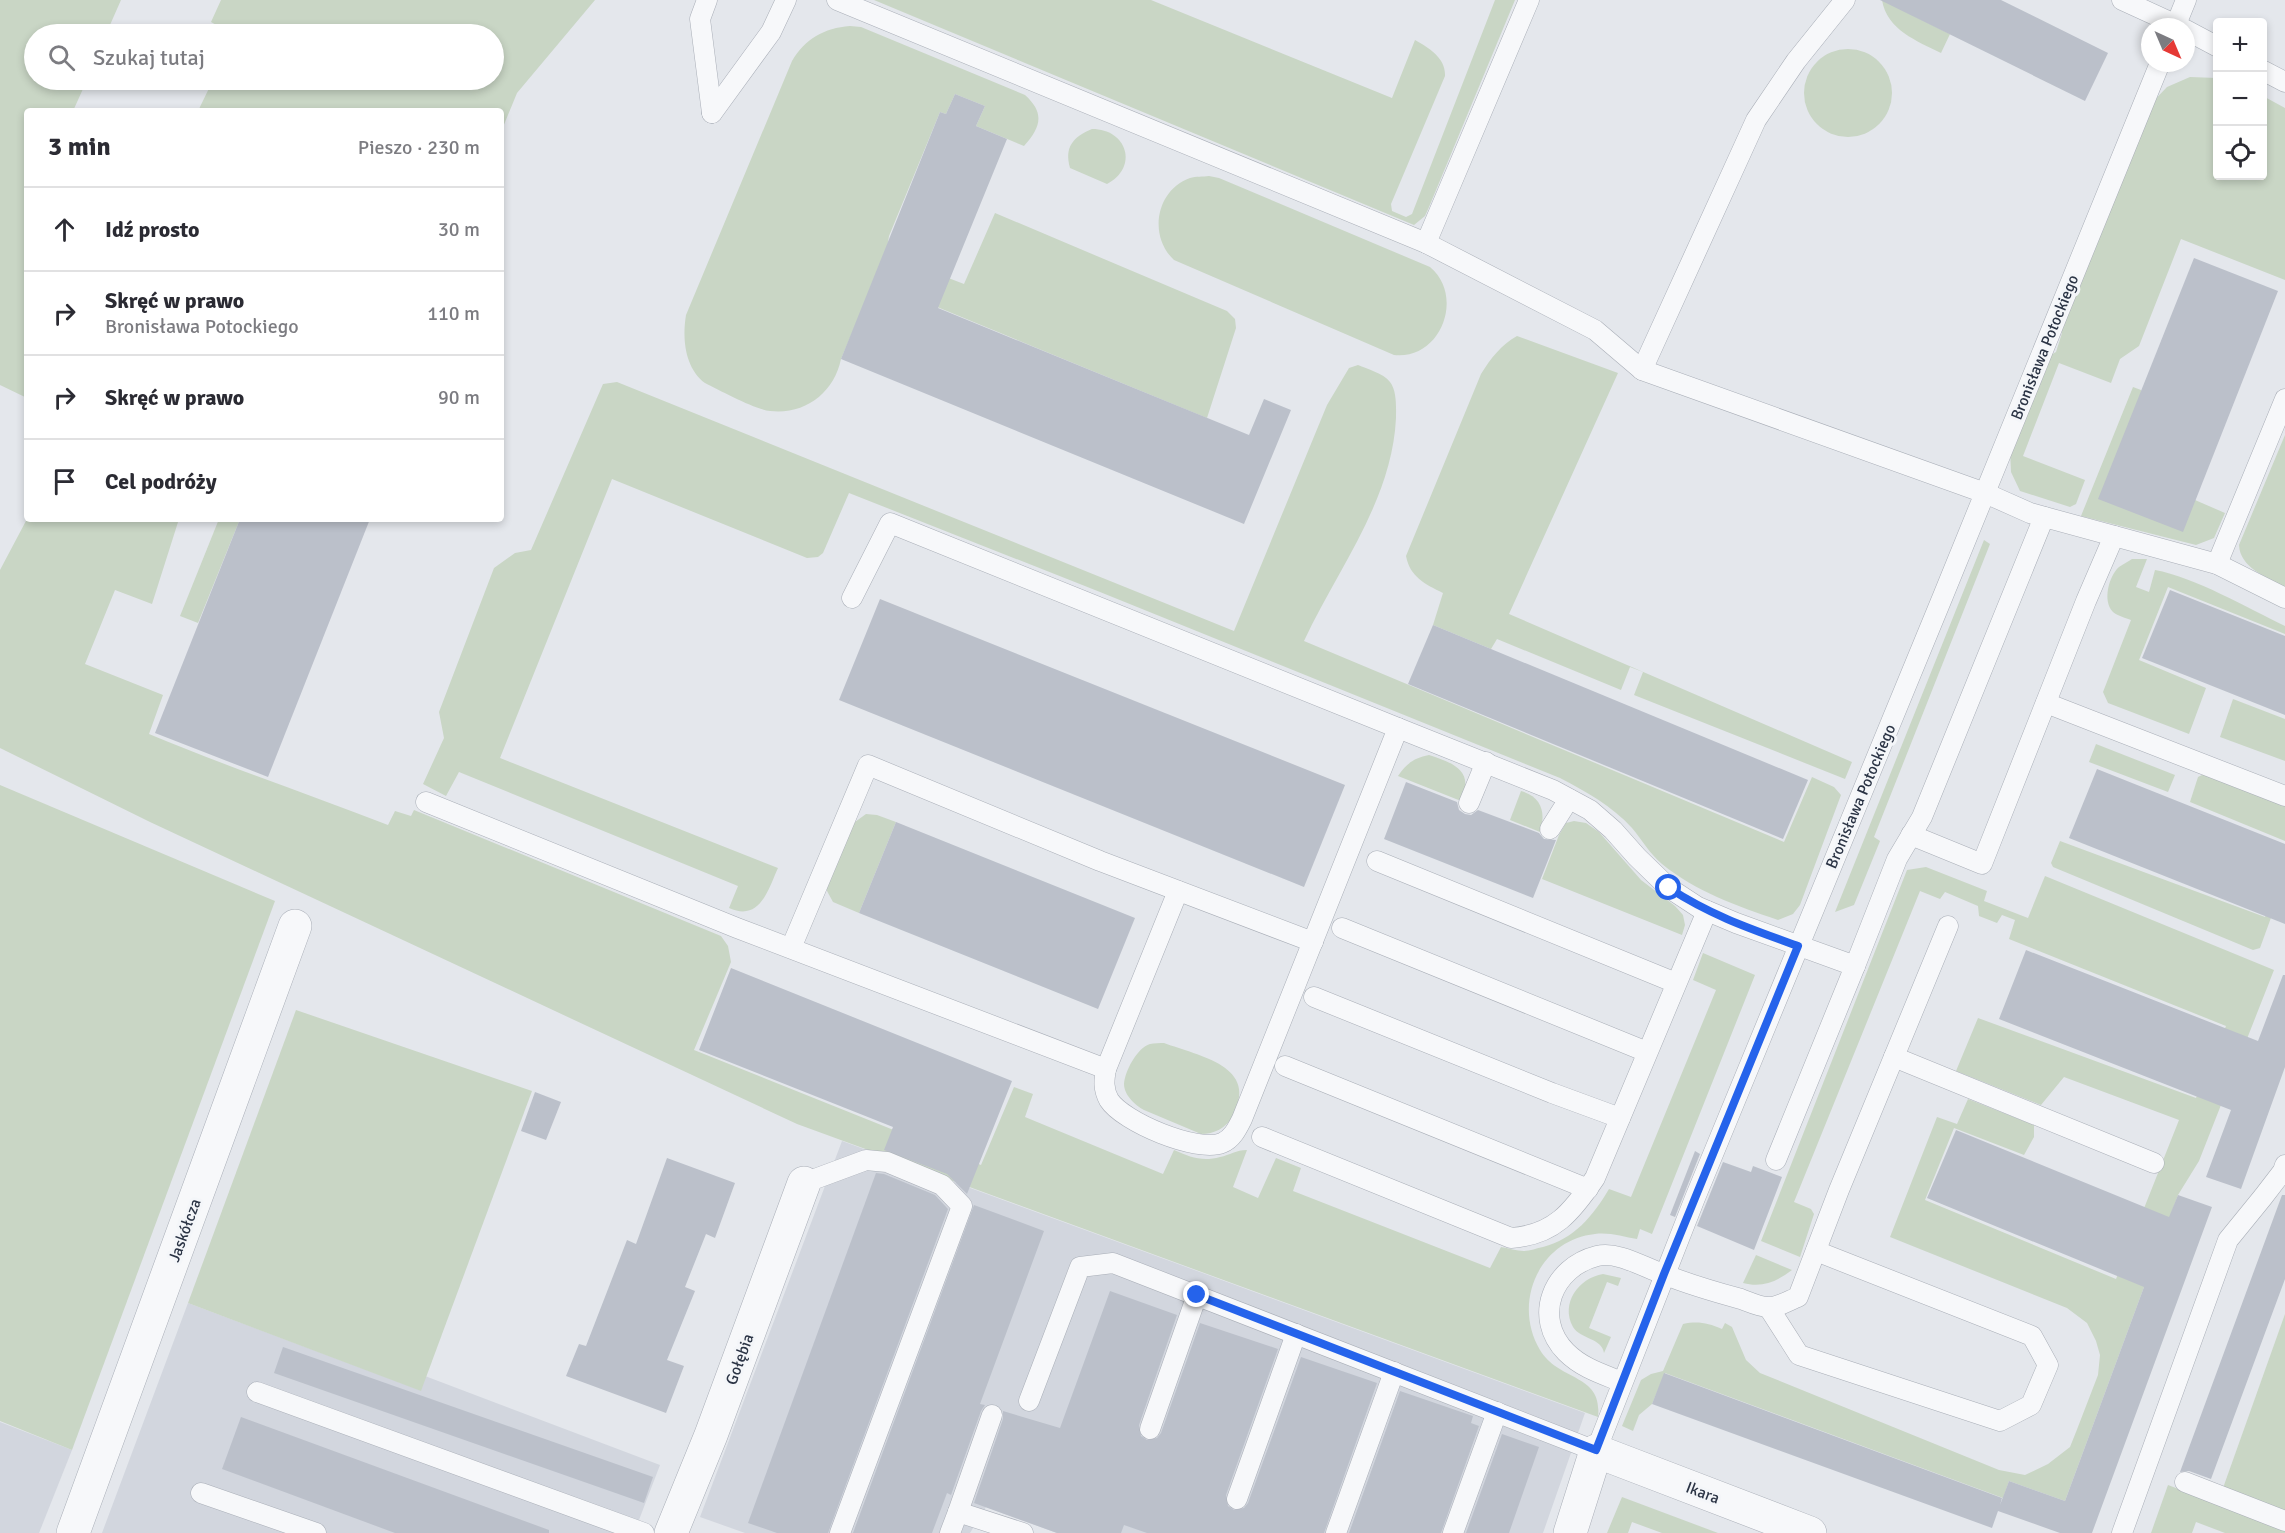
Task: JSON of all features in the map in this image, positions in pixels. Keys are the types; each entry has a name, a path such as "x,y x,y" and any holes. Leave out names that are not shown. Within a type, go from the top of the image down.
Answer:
{"street":[{"name":"Jaskółcza","path":"73,1533 295,926"},
{"name":"Gołębia","path":"671,1533 711,1435 804,1183"},
{"name":"Bronisława Potockiego","path":"1570,1533 1596,1450"},
{"name":"Ikara","path":"1596,1450 1810,1533"}],"lane":[{"path":"707,0 700,19 712,112 771,32 786,0"},
{"path":"837,0 1426,243 1595,330 1642,370 1985,493 2030,513 2217,564 2285,598"},
{"path":"1426,243 1529,0"},
{"path":"1642,370 1756,120 1796,61 1845,0"},
{"path":"2122,0 2160,18"},
{"path":"2181,18 2186,0"},
{"path":"2195,35 2213,45"},
{"name":"Bronisława Potockiego","path":"1596,1450 1664,1274 2156,72"},
{"path":"2266,72 2285,82"},
{"path":"2217,564 2285,399"},
{"path":"1776,1160 1897,859 1923,818 2044,517"},
{"path":"852,598 890,523 1486,762 1569,799 1590,810 1613,830 1669,888 1707,911 1855,966"},
{"path":"1911,835 1982,864 2114,536"},
{"path":"2046,703 2285,796"},
{"path":"1178,891 1106,1069 1103,1083 1108,1098 1114,1106 1141,1124 1193,1144 1212,1146 1232,1137 1242,1119 1398,728"},
{"path":"1469,803 1486,762"},
{"path":"791,948 868,765 1089,857 1313,942"},
{"path":"1550,829 1569,799"},
{"path":"426,802 791,948 1106,1069"},
{"path":"1377,861 1676,983"},
{"path":"1262,1137 1511,1238 1528,1237 1556,1225 1595,1178 1707,911"},
{"path":"1622,1382 1595,1372 1577,1362 1564,1350 1556,1338 1550,1321 1550,1300 1553,1290 1565,1273 1581,1262 1599,1255 1615,1256 1769,1308 1798,1297 1948,926"},
{"path":"1342,928 1647,1052"},
{"path":"1314,997 1620,1118"},
{"path":"1894,1057 2154,1163"},
{"path":"1285,1066 1588,1189"},
{"path":"804,1183 866,1160 887,1162 942,1185 962,1206 840,1533"},
{"path":"2122,1533 2228,1240 2270,1188 2285,1165"},
{"path":"1769,1308 1798,1354 2000,1421 2031,1405 2048,1365 2032,1336 1816,1251"},
{"path":"1029,1401 1080,1267 1113,1263 1596,1450"},
{"path":"1150,1429 1197,1295"},
{"path":"1238,1499 1296,1334"},
{"path":"1336,1533 1394,1372"},
{"path":"257,1392 644,1533"},
{"path":"1453,1533 1497,1412"},
{"path":"950,1533 992,1415"},
{"path":"2186,1482 2285,1521"},
{"path":"201,1493 316,1533"},
{"path":"958,1512 1023,1533"}],"shaded area":[{"path":"842,1141 1585,1413 1543,1533 1057,1533 986,1507 970,1533 745,1533 700,1517"},
{"path":"188,1303 420,1390 425,1376 660,1465 634,1533 102,1533"},
{"path":"0,1422 72,1450 39,1533 0,1533"}],"green space":[{"path":"0,0 121,0 110,24 24,24 24,90 82,90 74,108 24,108 24,397 0,385"},
{"path":"221,0 595,0 517,93 504,125 504,108 199,108 208,90 504,90 504,24 214,24 211,22"},
{"path":"874,0 1151,0 1392,98 1415,40 1440,59 1445,76 1391,204 1392,211 1406,217 1412,214 1495,0 1515,0 1425,216 1414,225"},
{"path":"1882,0 1950,34 1941,53 1913,39 1897,27 1885,10"},
{"path":"861,27 1025,95 1038,114 1034,133 1024,146 976,126 985,106 955,94 946,114 940,112 889,236 886,254 964,284 995,213 1227,311 1235,319 1236,328 1207,418 874,281 832,382 816,399 806,405 783,411 763,410 705,383 698,377 686,352 684,334 686,315 792,61 797,53 816,36 832,29"},
{"path":"1848,49 1865,52 1879,62 1889,76 1892,93 1889,110 1879,124 1865,134 1848,137 1831,134 1817,124 1807,110 1804,93 1807,76 1817,62 1831,52"},
{"path":"2190,77 2213,78 2213,180 2267,180 2267,98 2285,108 2285,280 2181,239 2139,346 2120,359 2111,383 2059,363 2023,456 2085,480 2076,504 2070,507 2020,491 2011,472 2010,450 2047,357 2056,352 2062,333 2060,329 2147,108 2167,87"},
{"path":"1092,129 1114,135 1125,150 1126,159 1123,168 1117,177 1107,184 1070,168 1068,161 1069,149 1075,139"},
{"path":"1192,177 1219,178 1430,267 1440,279 1446,294 1443,324 1435,337 1424,347 1410,354 1394,355 1174,260 1161,239 1159,215 1163,203 1178,184"},
{"path":"1517,336 1618,373 1509,614 1852,762 1845,779 1634,695 1643,672 1630,667 1621,690 1497,639 1491,649 1433,625 1443,593 1424,583 1415,575 1406,556 1481,374 1497,352"},
{"path":"1358,365 1383,376 1392,386 1395,394 1396,418 1392,448 1385,478 1374,506 1304,641 1784,842 1812,777 1834,787 1841,795 1800,905 1793,914 1778,920 1732,903 1688,882 1658,860 1632,828 1608,806 1560,778 849,493 823,553 818,557 807,558 612,479 500,758 778,868 766,894 755,907 748,911 729,908 738,886 459,772 446,796 423,784 444,738 439,712 494,568 515,553 531,550 603,384 617,382 1234,631 1327,405 1349,368"},
{"path":"2133,387 2141,390 2195,500 2225,513 2214,538 2196,545 2081,516"},
{"path":"2285,435 2285,587 2249,566 2244,560 2239,545"},
{"path":"25,522 178,522 152,604 115,590 85,664 163,695 149,734 388,825 395,811 411,816 414,810 721,936 728,946 731,962 694,1050 981,1165 1014,1087 1033,1094 1025,1117 1163,1174 1174,1150 1191,1157 1207,1159 1247,1150 1233,1187 1258,1198 1276,1158 1301,1168 1293,1191 1490,1268 1501,1247 1526,1251 1564,1238 1582,1225 1609,1189 1631,1197 1716,990 1693,980 1703,953 1755,975 1652,1234 1640,1229 1637,1239 1611,1234 1595,1234 1575,1239 1559,1248 1546,1261 1536,1277 1530,1294 1529,1313 1532,1332 1540,1350 1548,1360 1594,1392 1598,1403 1598,1417 797,1124 150,822 0,748 0,570"},
{"path":"218,522 239,522 198,623 180,616"},
{"path":"1984,540 1990,544 1874,837 1880,841 1854,905 1835,912"},
{"path":"2132,559 2147,559 2136,587 2149,592 2155,570 2187,579 2285,626 2285,634 2168,587 2139,660 2206,688 2189,734 2108,703 2103,692 2131,620 2113,612 2108,602 2108,589 2115,571"},
{"path":"2233,699 2285,719 2285,761 2220,737"},
{"path":"2096,744 2175,775 2168,792 2089,762"},
{"path":"1429,755 1459,769 1465,782 1461,801 1398,776 1411,762"},
{"path":"2204,774 2285,806 2285,841 2190,802 2198,777"},
{"path":"0,785 275,901 72,1450 0,1421"},
{"path":"1521,791 1534,797 1541,807 1543,818 1540,832 1510,820"},
{"path":"866,814 877,815 896,822 859,913 833,902 827,891 827,880 855,822"},
{"path":"1574,821 1586,823 1599,832 1641,880 1675,906 1683,915 1685,925 1682,935 1542,879 1559,835 1566,823"},
{"path":"2060,841 2265,917 2285,870 2285,879 2260,948 2253,950 2053,867 2051,863"},
{"path":"1926,867 1987,891 1984,901 2028,918 2045,876 2274,970 2199,1161 2178,1195 2065,1501 2009,1481 2003,1498 1665,1373 1652,1404 1639,1415 1633,1431 1622,1426 1641,1380 1663,1371 1683,1324 1703,1323 1722,1329 1725,1323 1732,1327 1746,1360 1760,1373 1999,1470 2025,1475 2048,1464 2070,1447 2098,1375 2100,1355 2087,1323 2067,1308 1890,1237 1937,1117 1957,1124 1968,1099 2034,1125 2034,1137 2024,1155 1954,1128 1925,1200 2116,1279 2179,1120 2064,1077 2041,1105 1956,1071 1978,1018 2196,1098 2226,1026 2009,939 2015,920 2002,915 1997,923 1979,916 1978,906 1945,892 1940,899 1920,891 1794,1202 1811,1209 1814,1214 1800,1257 1761,1241 1907,870"},
{"path":"296,1010 532,1091 421,1391 188,1303"},
{"path":"1164,1043 1209,1059 1232,1075 1239,1086 1239,1100 1232,1117 1223,1127 1215,1132 1201,1134 1144,1110 1128,1096 1124,1084 1129,1067 1136,1055 1145,1046"},
{"path":"1756,1255 1792,1270 1769,1283 1756,1285 1743,1283"},
{"path":"1603,1274 1621,1278 1618,1286 1607,1282 1589,1328 1611,1337 1604,1353 1599,1344 1576,1331 1569,1309 1570,1301 1580,1286 1594,1276"},
{"path":"2285,1314 2285,1512 2223,1488"},
{"path":"2168,1485 2285,1529 2285,1533 2225,1533 2196,1522 2192,1533 2151,1533"},
{"path":"1622,1497 1718,1533 1662,1533 1632,1522 1628,1533 1607,1533"}],"building":[{"path":"1880,0 2001,0 2108,53 2085,101"},
{"path":"955,94 985,106 976,126 1007,139 938,308 1249,435 1264,399 1291,410 1244,524 841,359 940,112 946,114"},
{"path":"2194,258 2278,291 2183,532 2098,499"},
{"path":"239,522 369,522 268,777 155,733"},
{"path":"2170,590 2285,636 2285,715 2142,658"},
{"path":"880,599 1345,785 1304,887 839,700"},
{"path":"1433,625 1808,780 1783,839 1408,684"},
{"path":"2097,769 2285,844 2285,924 2069,838"},
{"path":"1406,782 1457,802 1459,810 1465,814 1471,815 1478,810 1539,833 1544,839 1556,840 1533,898 1384,839"},
{"path":"896,822 1135,918 1098,1009 859,913"},
{"path":"2026,950 2258,1041 2283,975 2285,975 2285,1067 2241,1189 2206,1177 2231,1110 1999,1019"},
{"path":"731,968 1012,1081 967,1194 947,1174 884,1150 893,1127 699,1050"},
{"path":"535,1092 561,1102 546,1140 521,1131"},
{"path":"1956,1130 2169,1217 2178,1195 2212,1207 2092,1533 2060,1533 1998,1511 1992,1528 1652,1404 1664,1373 2002,1498 2000,1505 2009,1481 2065,1501 2144,1287 1927,1198"},
{"path":"1695,1151 1700,1154 1675,1217 1670,1215"},
{"path":"667,1158 735,1183 715,1238 706,1234 685,1287 695,1291 667,1360 684,1366 666,1413 566,1376 579,1344 586,1346 627,1240 636,1244"},
{"path":"1723,1162 1751,1172 1753,1166 1782,1177 1754,1250 1697,1226"},
{"path":"876,1173 884,1174 935,1195 948,1209 828,1533 777,1533 748,1523"},
{"path":"2282,1195 2285,1195 2285,1279 2211,1479 2189,1471 2180,1472"},
{"path":"974,1205 1044,1231 980,1404 985,1405 951,1495 947,1493 932,1533 853,1533"},
{"path":"1110,1291 1177,1315 1139,1425 1141,1436 1147,1440 1157,1438 1161,1433 1200,1323 1278,1349 1226,1495 1228,1506 1234,1510 1244,1508 1248,1503 1301,1357 1377,1383 1324,1533 1147,1533 1124,1525 1121,1533 1057,1533 974,1503 1003,1419 1003,1411 1060,1428"},
{"path":"283,1347 653,1477 644,1503 274,1373"},
{"path":"1400,1391 1473,1416 1471,1423 1479,1426 1441,1533 1349,1533"},
{"path":"241,1417 549,1530 549,1533 395,1533 222,1469"},
{"path":"1502,1434 1539,1447 1509,1533 1466,1533"}],"route":[{"path":"1197,1295 1596,1450 1664,1274 1798,946 1698,907 1669,888"}]}
